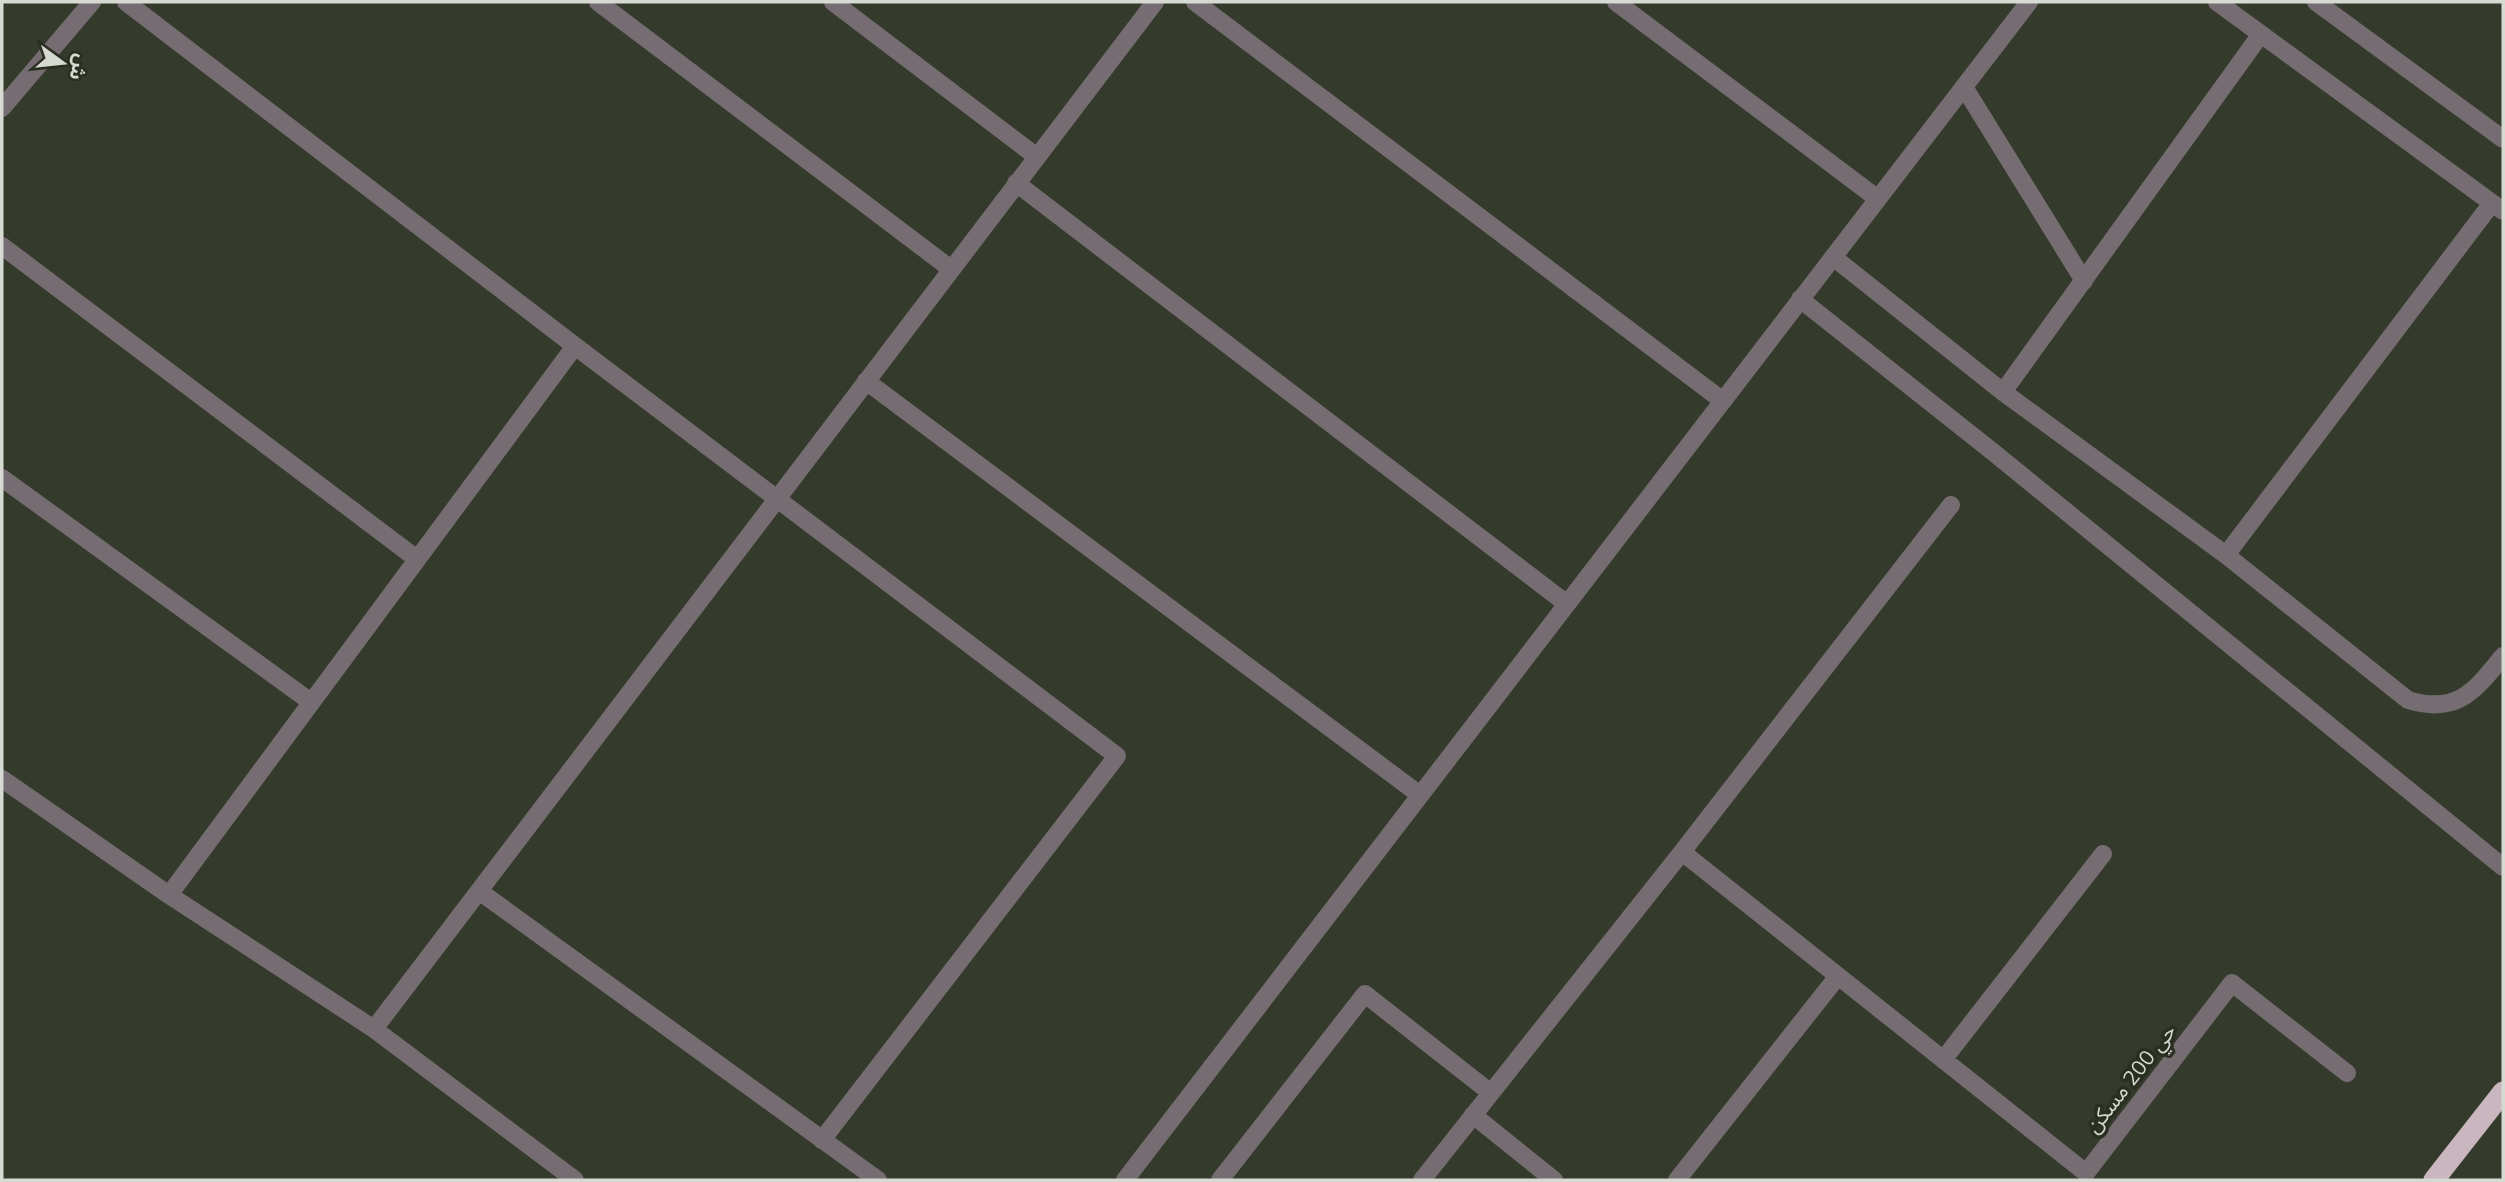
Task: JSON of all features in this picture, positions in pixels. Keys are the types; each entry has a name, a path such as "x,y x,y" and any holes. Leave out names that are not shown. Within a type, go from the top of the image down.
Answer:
{"highway":[{"path":"2434,1180 2503,1092"}],"street":[{"path":"2,108 92,2"},
{"path":"126,2 1117,756 822,1140"},
{"path":"598,2 951,269"},
{"path":"833,2 1037,157"},
{"path":"374,1029 1154,2"},
{"path":"1195,2 1723,401"},
{"path":"1616,2 1878,199"},
{"path":"1125,1180 2029,2"},
{"path":"2217,2 2498,207 2226,555"},
{"path":"2316,2 2503,139"},
{"path":"2003,392 2261,34"},
{"path":"1964,87 2084,281"},
{"path":"1016,183 1567,604"},
{"path":"2,246 417,559"},
{"path":"1833,257 2003,392 2226,555 2408,700 2424,705 2456,701 2471,694 2503,656"},
{"path":"1800,299 1993,452 2503,867"},
{"path":"169,895 575,346"},
{"path":"866,381 1420,795"},
{"path":"2,478 311,702"},
{"path":"1422,1180 1682,852 1951,505"},
{"path":"2,779 169,895 374,1029 575,1180"},
{"name":"حي 200 مسكن","path":"1682,852 2086,1173 2232,983 2347,1073"},
{"path":"1943,1060 2103,854"},
{"path":"479,891 878,1180"},
{"path":"1677,1180 1839,976"},
{"path":"1220,1180 1365,994 1491,1093"},
{"path":"1473,1115 1553,1180"}]}
